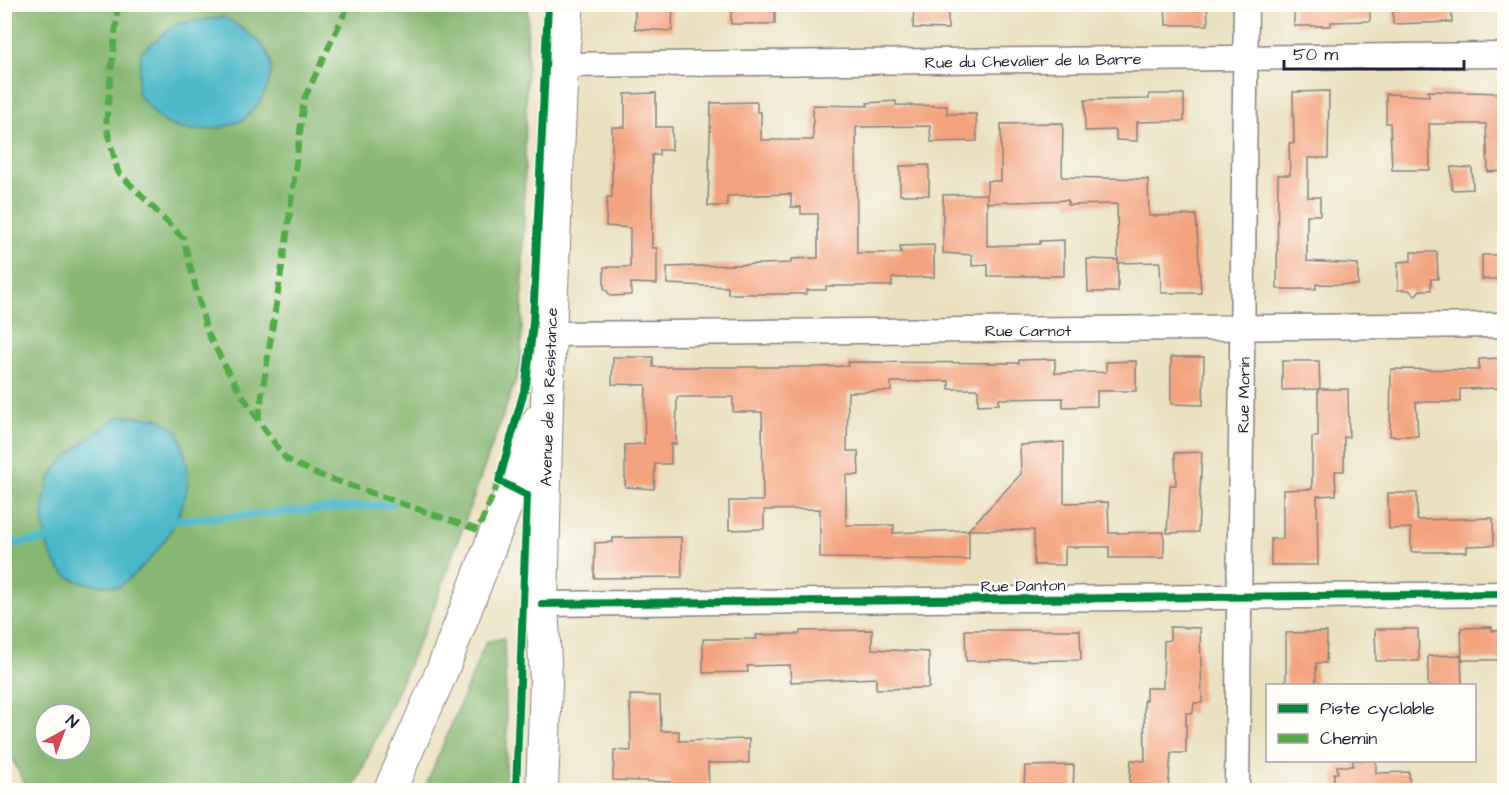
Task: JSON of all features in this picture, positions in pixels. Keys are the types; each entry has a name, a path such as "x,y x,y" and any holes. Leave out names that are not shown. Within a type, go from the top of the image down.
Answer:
{"main road":[{"name":"Avenue de la Résistance","path":"542,790 546,682 542,604 547,400 562,65 568,4"},
{"path":"390,790 442,670 547,400"}],"street":[{"name":"Rue Morin","path":"1237,788 1246,4"},
{"name":"Rue du Chevalier de la Barre","path":"562,65 1504,55"},
{"name":"Rue Carnot","path":"551,334 1504,325"},
{"name":"Rue Danton","path":"542,604 1504,594"}],"green space":[{"path":"4,5 528,5 521,365 433,610 353,790 28,790 5,745"},
{"path":"504,638 507,740 505,790 424,790 486,642"}],"water":[{"path":"224,17 242,28 263,46 271,60 269,81 260,102 246,118 230,125 192,130 166,123 137,93 141,52 177,24"},
{"path":"118,416 158,418 179,432 188,476 185,498 164,541 143,566 119,587 77,581 64,574 54,562 48,547 43,512 45,495 57,467"}],"building":[{"path":"635,4 673,4 672,31 635,29"},
{"path":"731,4 775,4 775,24 731,24"},
{"path":"914,4 948,4 948,29 913,28"},
{"path":"1165,4 1207,4 1208,25 1166,25"},
{"path":"1294,4 1370,4 1370,21 1331,22 1331,26 1294,26"},
{"path":"1393,4 1451,4 1452,22 1393,24"},
{"path":"1329,91 1328,158 1308,158 1308,197 1320,197 1320,215 1307,215 1307,261 1358,264 1358,285 1316,284 1316,289 1277,289 1278,175 1290,175 1289,143 1294,143 1293,92"},
{"path":"1428,91 1504,93 1504,171 1488,172 1486,124 1429,124 1430,170 1392,170 1390,123 1386,123 1386,94 1429,96"},
{"path":"656,93 656,127 672,127 672,150 659,150 659,155 652,155 652,248 657,248 657,284 631,283 631,295 611,296 604,288 604,267 630,267 630,228 606,226 607,197 612,197 612,127 625,127 625,94"},
{"path":"1149,94 1184,94 1184,121 1137,122 1137,141 1116,140 1116,130 1085,131 1085,100 1149,99"},
{"path":"896,101 896,105 947,106 947,114 976,114 977,141 931,142 930,126 856,127 857,253 901,253 900,246 934,245 934,277 892,278 892,286 826,286 826,290 807,290 807,294 728,294 728,287 667,284 667,267 791,263 791,259 818,258 818,214 801,214 801,207 791,207 791,194 727,196 727,206 708,206 711,103 757,102 757,112 761,112 761,140 813,140 813,105 868,106 867,103"},
{"path":"1063,123 1062,177 1148,179 1149,216 1196,215 1201,293 1161,293 1160,262 1118,263 1117,204 1068,205 1068,200 987,203 987,181 1001,181 1001,124"},
{"path":"929,165 929,195 900,195 900,166"},
{"path":"1451,167 1472,168 1473,189 1452,190"},
{"path":"987,194 987,246 1040,244 1040,241 1064,240 1064,276 988,276 988,265 972,266 972,255 943,253 943,195"},
{"path":"1411,252 1437,252 1438,279 1431,279 1431,290 1420,290 1415,296 1409,290 1398,290 1398,262 1411,261"},
{"path":"1482,255 1504,255 1504,279 1482,279"},
{"path":"1087,259 1118,260 1118,292 1088,292"},
{"path":"613,357 653,357 653,367 817,367 848,366 848,362 1019,363 1019,360 1055,359 1055,373 1106,372 1106,362 1136,361 1136,391 1097,391 1097,406 1063,407 1063,398 999,399 999,404 978,405 978,389 949,389 949,381 891,382 891,391 848,392 847,451 858,451 859,475 846,475 846,525 894,525 893,533 968,530 1021,474 1020,445 1064,442 1064,503 1108,502 1109,533 1164,532 1164,558 1109,558 1109,547 1065,547 1065,565 1034,565 1034,530 969,530 969,560 820,558 820,509 764,510 764,529 729,530 729,501 763,501 762,412 733,412 733,397 677,397 676,444 671,444 671,464 655,464 654,489 625,487 625,445 644,444 646,385 612,384"},
{"path":"1171,357 1204,357 1203,405 1171,404"},
{"path":"1504,358 1504,388 1460,389 1460,402 1416,402 1418,436 1390,436 1391,369 1479,370 1479,359"},
{"path":"1282,361 1319,361 1320,389 1282,390"},
{"path":"1318,389 1348,389 1349,437 1344,437 1344,471 1335,471 1336,495 1317,496 1318,565 1271,565 1271,539 1283,539 1283,490 1312,489 1312,437 1318,437"},
{"path":"1202,452 1198,532 1167,533 1170,485 1176,485 1175,453"},
{"path":"1388,493 1417,493 1417,520 1493,518 1494,545 1467,546 1467,552 1411,552 1411,528 1389,529"},
{"path":"681,537 682,577 594,578 595,543 613,542 613,538"},
{"path":"1170,627 1200,628 1202,703 1194,703 1193,713 1186,713 1186,753 1171,753 1168,790 1129,790 1131,760 1145,761 1144,700 1146,701 1146,688 1163,688 1164,641 1170,640"},
{"path":"1492,627 1492,631 1504,630 1504,660 1462,660 1461,628"},
{"path":"1375,629 1418,629 1419,661 1376,661"},
{"path":"872,630 872,649 929,652 929,688 876,689 876,678 791,682 790,665 747,666 748,672 703,673 703,639 757,639 756,635 800,634 800,631"},
{"path":"965,630 1080,630 1081,660 966,661"},
{"path":"1327,632 1326,663 1316,663 1316,684 1286,684 1286,633"},
{"path":"1461,655 1462,684 1428,684 1428,656"},
{"path":"630,695 660,696 661,731 679,731 679,741 749,739 749,763 708,763 709,790 670,790 670,782 613,780 614,750 631,751"},
{"path":"1353,762 1376,762 1376,773 1409,772 1410,790 1334,790 1334,773 1338,773 1337,766 1353,766"},
{"path":"1074,765 1073,790 1024,789 1025,766"}],"waterway":[{"path":"178,520 392,504"},
{"path":"4,545 45,540"}],"marked path":[{"path":"118,4 106,125 118,172 183,238 207,332 231,377 286,459 314,473 478,530 499,481"},
{"path":"258,420 287,235 304,99 349,4"}],"cycle path":[{"path":"516,790 527,495 499,481 526,384 533,323 548,4"},
{"path":"542,604 1504,594"}]}
